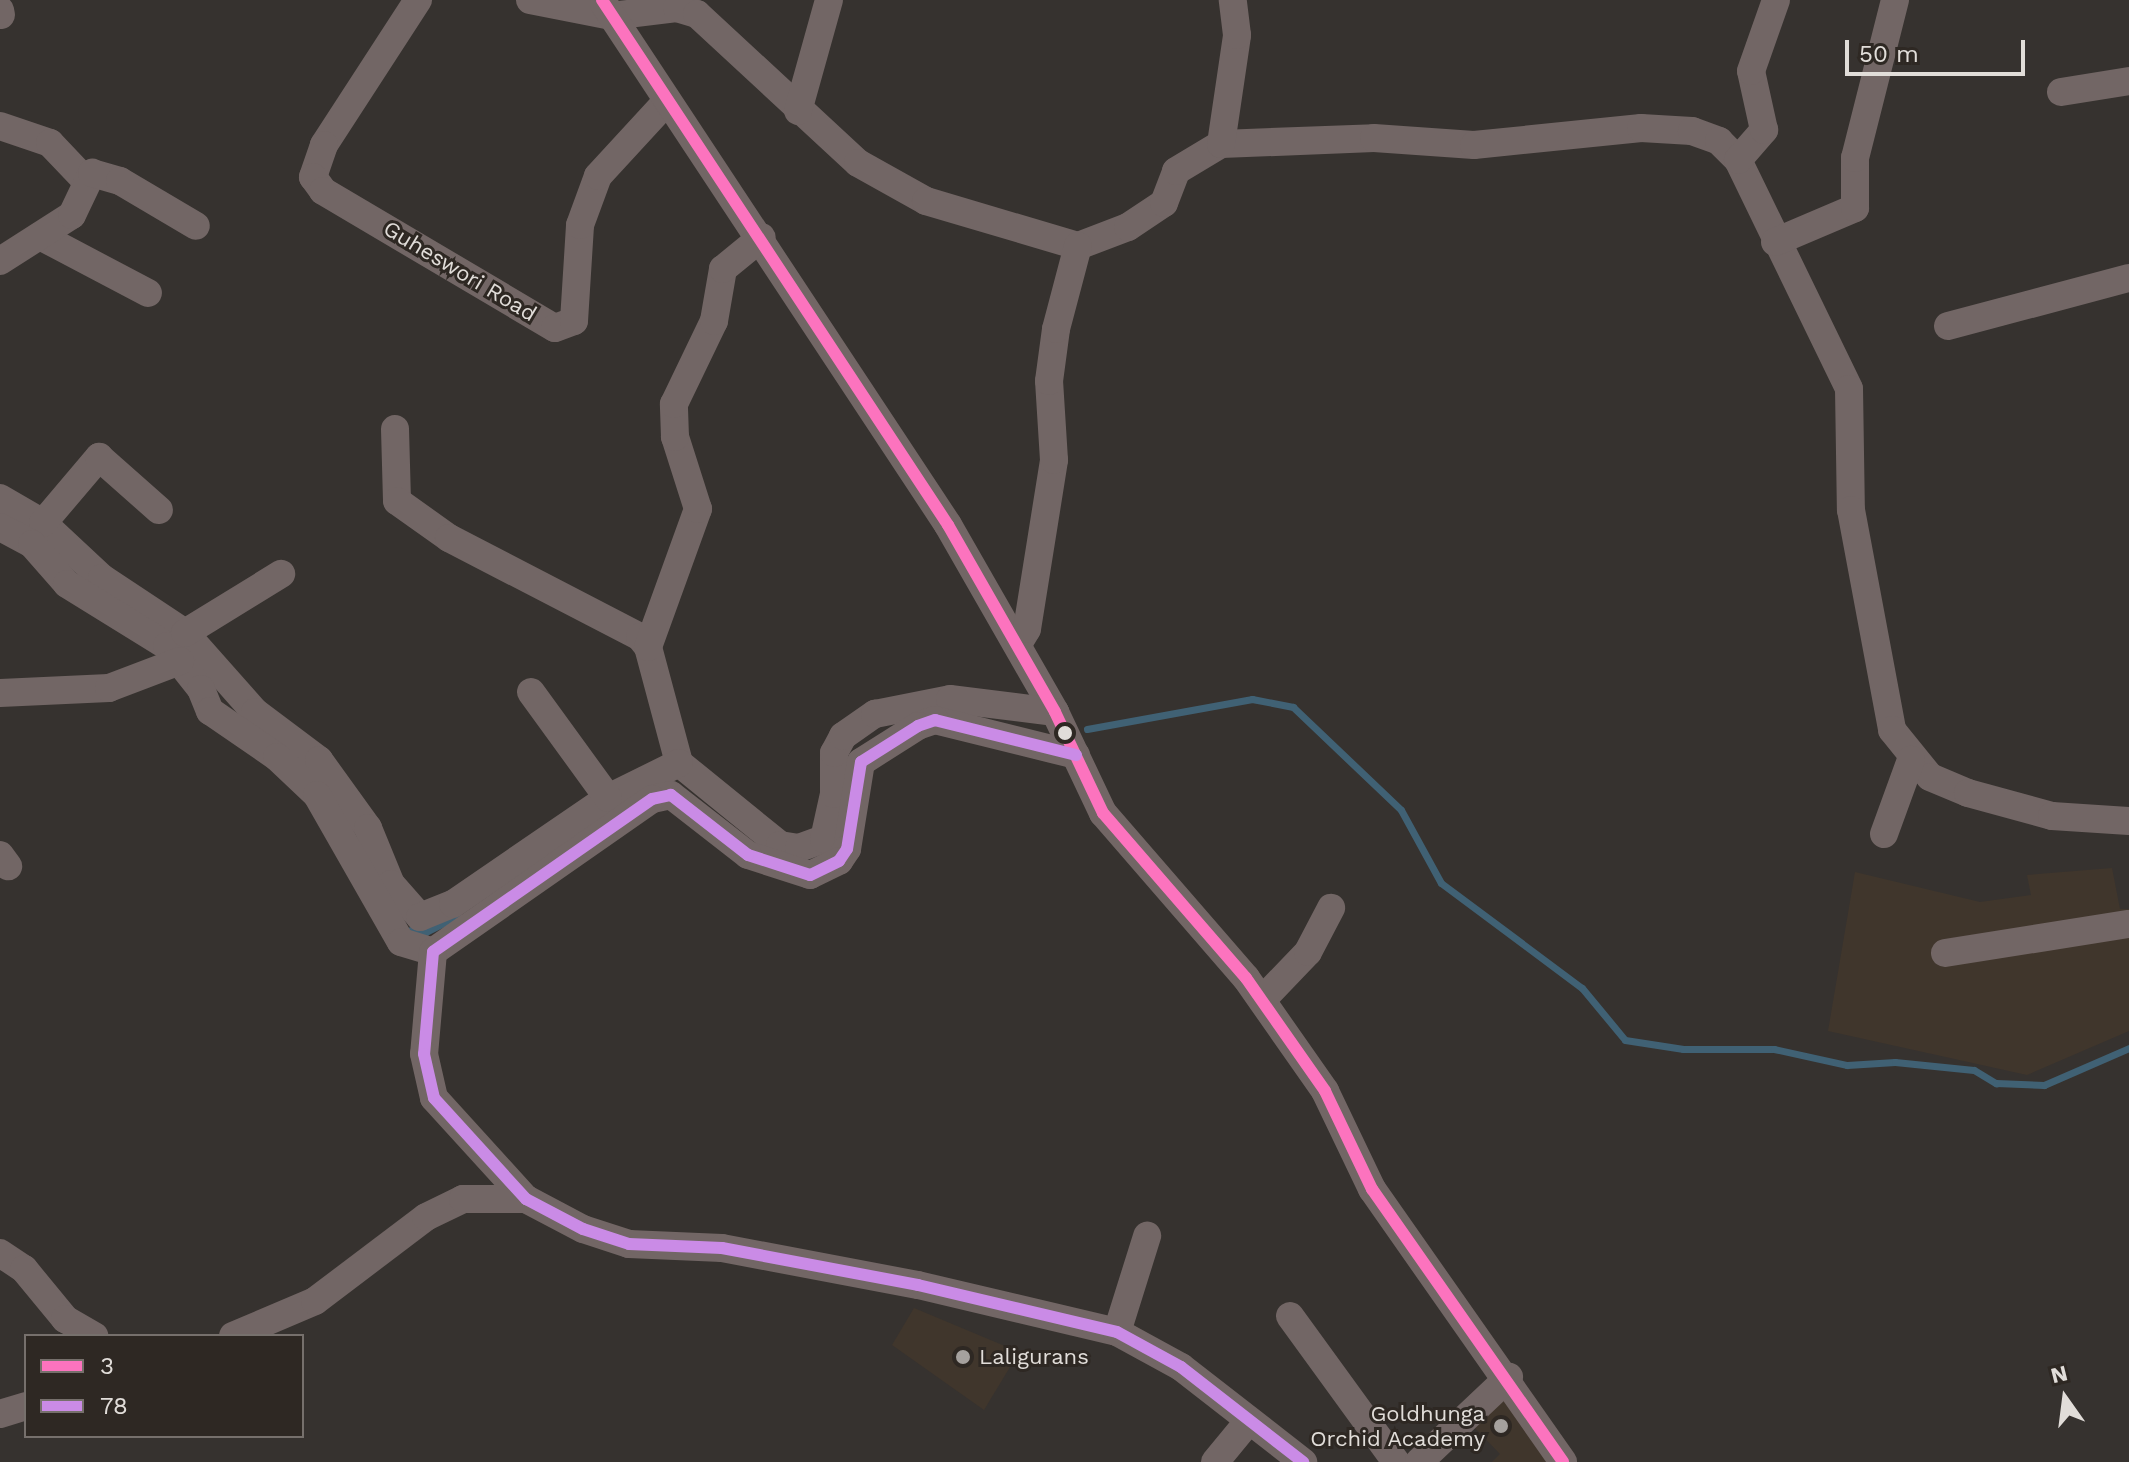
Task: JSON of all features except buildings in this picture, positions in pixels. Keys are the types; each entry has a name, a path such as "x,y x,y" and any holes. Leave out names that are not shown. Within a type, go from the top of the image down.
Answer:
{"street":[{"name":"Guheswori Road","path":"418,0 324,145 313,177 323,191 555,328 574,321 580,225 598,176 667,101"},
{"path":"530,0 606,8 677,8 697,14 798,111 858,163 926,201 1078,246 1128,227 1164,203 1176,171 1221,144 1374,138 1474,145 1641,128 1692,131 1719,141 1738,160 1775,242 1849,389 1851,510 1892,730 1911,760 1930,777 1968,793 2052,816 2129,821"},
{"path":"798,111 829,0"},
{"path":"1221,144 1237,35 1233,0"},
{"path":"1738,160 1764,130 1751,71 1776,0"},
{"path":"1775,242 1855,208 1855,158 1895,0"},
{"path":"606,8 762,237 781,274 862,386 1018,644 1124,842 1262,1000 1325,1091 1372,1189 1509,1377 1563,1462"},
{"path":"2061,92 2129,81"},
{"path":"0,126 50,143 86,181"},
{"path":"0,261 72,215 86,181 99,172 196,226"},
{"path":"40,236 148,293"},
{"path":"762,237 723,269 714,321 674,404 675,437 698,509 648,647 679,763 742,820 780,845 799,848 830,830 834,753 843,736 875,714 950,699 1055,712"},
{"path":"1018,644 1027,629 1054,460 1049,381 1056,329 1078,246"},
{"path":"1948,326 2129,278"},
{"path":"395,429 397,501 449,538 514,568 648,647"},
{"path":"26,526 99,457 159,510"},
{"path":"0,498 26,526 67,584 167,646 180,661 210,711 277,757 317,795 344,832 382,918 401,942 433,952"},
{"path":"26,526 185,633 255,712 334,775 368,828 391,884 420,917 453,904 608,798 679,763"},
{"path":"185,633 281,574"},
{"path":"0,693 109,688 180,661"},
{"path":"531,692 608,798"},
{"path":"526,1199 434,1098 424,1054 433,952 615,821 665,795 748,855 810,875 839,861 847,849 861,762 918,726 935,720 1076,755"},
{"path":"1884,834 1911,760"},
{"path":"1262,1000 1308,952 1331,908"},
{"path":"1945,953 2129,924"},
{"path":"238,1334 315,1301 426,1217 463,1199 526,1199 629,1244 722,1248 1117,1332 1181,1367 1247,1423 1303,1462"},
{"path":"1117,1332 1147,1236"},
{"path":"0,1253 24,1269 65,1319 91,1334"},
{"path":"1290,1316 1396,1462"},
{"path":"1419,1462 1509,1377"},
{"path":"0,1414 24,1407"},
{"path":"1215,1462 1247,1423"}],"shaded area":[{"path":"2112,868 2120,909 2129,909 2129,1031 2027,1075 1828,1031 1855,872 1980,902 2031,895 2027,875"},
{"name":"Laligurans","path":"914,1308 1019,1352 984,1410 892,1345"},
{"name":"Goldhunga Orchid Academy","path":"1503,1392 1547,1462 1492,1462 1500,1454 1467,1420"}],"waterway":[{"path":"1087,729 1252,699 1293,707 1401,810 1441,883 1582,988 1625,1040 1683,1049 1774,1049 1847,1065 1895,1062 1974,1070 1996,1083 2044,1085 2129,1048"},
{"path":"411,930 426,932 457,916"}],"transit line":[{"name":"3","path":"602,0 948,525 1055,712 1103,813 1246,978 1325,1091 1372,1189 1563,1462"},
{"name":"78","path":"1076,755 935,720 918,726 861,762 847,849 839,861 810,875 748,855 671,795 652,799 433,952 424,1054 434,1098 526,1199 583,1229 629,1244 722,1248 918,1285 1117,1332 1181,1367 1303,1462"}],"place":[{"name":"Laligurans","path":"963,1357"},
{"name":"Goldhunga Orchid Academy","path":"1501,1426"}]}
